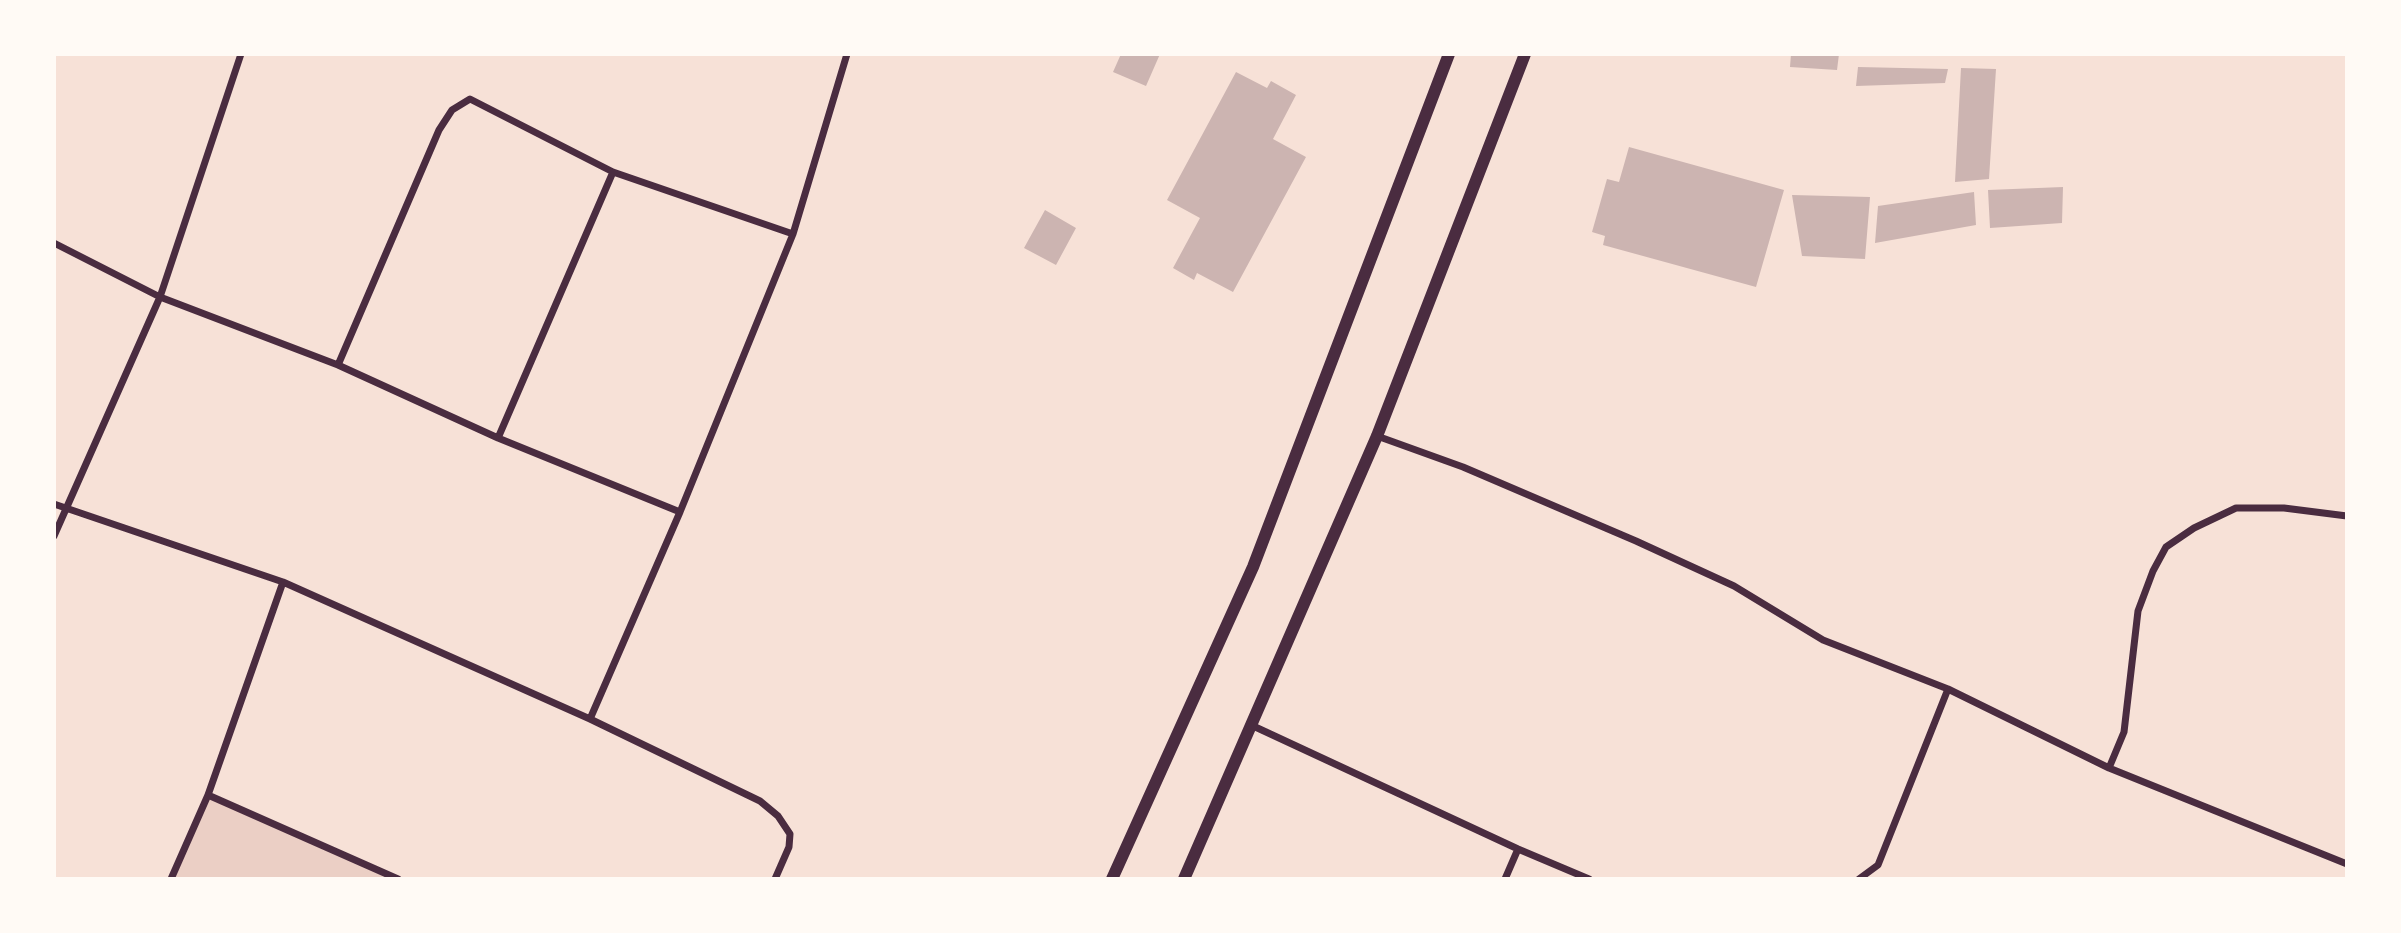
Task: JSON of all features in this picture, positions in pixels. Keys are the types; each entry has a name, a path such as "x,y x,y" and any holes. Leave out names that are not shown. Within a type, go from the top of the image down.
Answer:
{"street":[{"path":"54,536 160,297 241,54"},
{"path":"590,719 680,512 793,234 847,54"},
{"path":"1112,879 1253,567 1449,54"},
{"path":"1184,879 1377,436 1525,54"},
{"path":"338,365 439,130 452,110 470,99 613,172 793,234"},
{"path":"498,438 613,172"},
{"path":"54,243 160,297 338,365 498,438 680,512"},
{"path":"1377,436 1463,467 1636,541 1734,586 1823,640 1948,689 2109,768 2347,864"},
{"path":"54,505 283,582 590,719 760,801 778,816 790,834 789,847 775,879"},
{"path":"2109,768 2124,732 2138,611 2152,571 2166,547 2194,528 2236,508 2284,508 2347,516"},
{"path":"171,879 208,795 283,582"},
{"path":"1859,879 1878,865 1948,689"},
{"path":"1251,725 1518,849 1589,879"},
{"path":"208,795 398,879"},
{"path":"1505,879 1518,849"}],"shaded area":[{"path":"208,795 398,879 171,879"}],"building":[{"path":"1121,54 1160,54 1146,86 1113,72"},
{"path":"1791,54 1839,54 1837,70 1790,67"},
{"path":"1858,67 1948,69 1945,83 1856,86"},
{"path":"1961,68 1996,69 1989,179 1955,182"},
{"path":"1236,72 1267,88 1271,81 1296,95 1273,139 1306,157 1233,292 1197,273 1194,280 1173,268 1200,218 1167,200"},
{"path":"1629,147 1784,190 1756,287 1603,245 1605,236 1592,232 1607,179 1619,182"},
{"path":"2063,187 2062,223 1990,228 1988,190"},
{"path":"1974,192 1976,225 1875,243 1878,206"},
{"path":"1792,195 1870,197 1865,259 1802,256"},
{"path":"1045,210 1076,228 1056,265 1024,248"}]}
